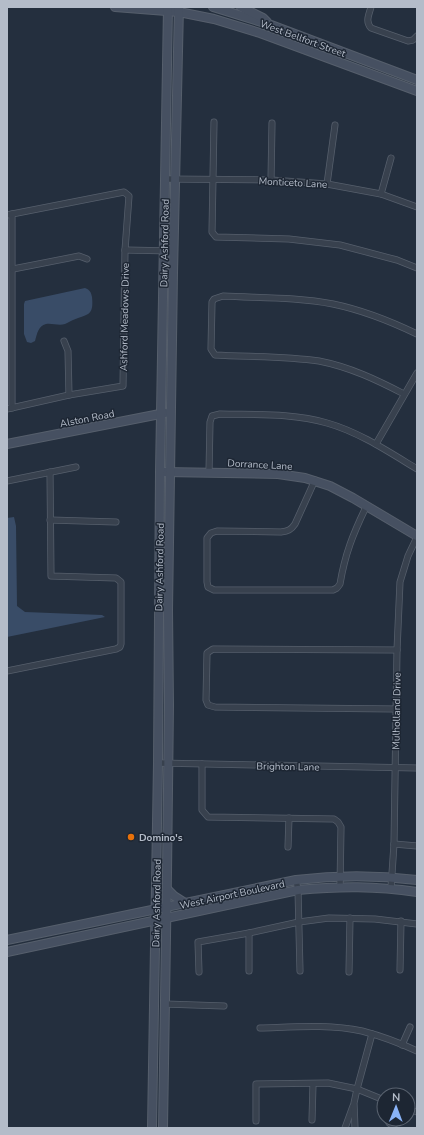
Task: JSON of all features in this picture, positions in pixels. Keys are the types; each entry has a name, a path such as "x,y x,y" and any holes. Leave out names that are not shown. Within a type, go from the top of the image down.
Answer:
{"main road":[{"name":"West Bellfort Street","path":"115,7 179,10 214,19 298,47 417,91"},
{"name":"West Bellfort Street","path":"215,7 302,37 417,80"},
{"path":"241,7 263,18 271,26"},
{"name":"Dairy Ashford Road","path":"152,1128 156,936 158,610 163,251 168,9"},
{"name":"Dairy Ashford Road","path":"163,1128 167,906 168,610 173,251 179,10"},
{"path":"298,47 302,37"},
{"path":"385,79 388,69"},
{"path":"167,95 177,95"},
{"name":"Alston Road","path":"7,444 171,412"},
{"name":"Dorrance Lane","path":"160,472 278,474 315,480 353,498 417,537"},
{"path":"158,610 168,610"},
{"name":"West Airport Boulevard","path":"7,940 296,880 340,876 392,877 417,880"},
{"name":"West Airport Boulevard","path":"7,952 298,890 340,887 391,888 417,892"},
{"path":"167,889 174,896 185,902"},
{"path":"142,923 156,936"}],"street":[{"path":"371,7 367,22 371,28 408,41 415,38"},
{"path":"214,122 212,232 214,236 219,238 289,239 340,245 375,253 417,268"},
{"path":"272,123 272,180"},
{"path":"327,184 334,125"},
{"path":"381,194 391,158"},
{"name":"Monticeto Lane","path":"165,179 272,180 327,184 381,194 417,207"},
{"path":"9,409 9,316 12,269 9,215 124,192 129,196 125,250 173,251"},
{"name":"Ashford Meadows Drive","path":"9,409 69,395 123,386 125,250"},
{"path":"12,269 79,256 87,259"},
{"path":"404,394 367,375 319,362 280,358 215,355 211,349 211,305 214,298 223,296 276,298 322,302 374,315 417,334"},
{"path":"64,341 68,350 69,395"},
{"path":"376,444 417,373"},
{"path":"208,472 210,422 212,416 220,414 284,415 328,423 376,444 417,469"},
{"path":"7,481 76,467"},
{"path":"7,671 120,647 121,582 119,579 51,576 50,472"},
{"path":"315,480 295,524 291,529 281,532 217,531 211,533 208,538 206,582 210,588 214,590 329,591 337,588 340,584 351,537 366,507"},
{"path":"50,520 116,522"},
{"name":"Mulholland Drive","path":"391,888 394,844 397,650 400,582 408,556 417,537"},
{"path":"396,709 215,707 208,705 206,700 207,653 211,650 397,650"},
{"name":"Brighton Lane","path":"158,763 417,768"},
{"path":"202,764 202,810 208,817 334,819 338,822 341,827 340,887"},
{"path":"288,847 289,818"},
{"path":"394,844 417,846"},
{"path":"296,880 298,890 300,971"},
{"path":"199,972 198,942 299,922 329,918 401,921 417,924"},
{"path":"349,972 350,918"},
{"path":"400,970 401,921"},
{"path":"248,933 249,971"},
{"path":"165,1004 224,1006"},
{"path":"260,1028 306,1027 337,1028 361,1031 417,1051"},
{"path":"402,1045 410,1027"},
{"path":"345,1128 354,1103 372,1034"},
{"path":"256,1121 256,1084 328,1083 357,1089 376,1097"},
{"path":"312,1120 313,1084"},
{"path":"354,1103 355,1128"}],"water":[{"path":"85,288 90,291 92,297 92,308 89,313 65,324 43,325 38,331 35,341 31,343 27,342 24,334 25,301"},
{"path":"14,517 16,526 17,606 25,612 102,615 105,617 7,637 7,518"}],"place":[{"name":"Domino's","path":"131,837"}]}
